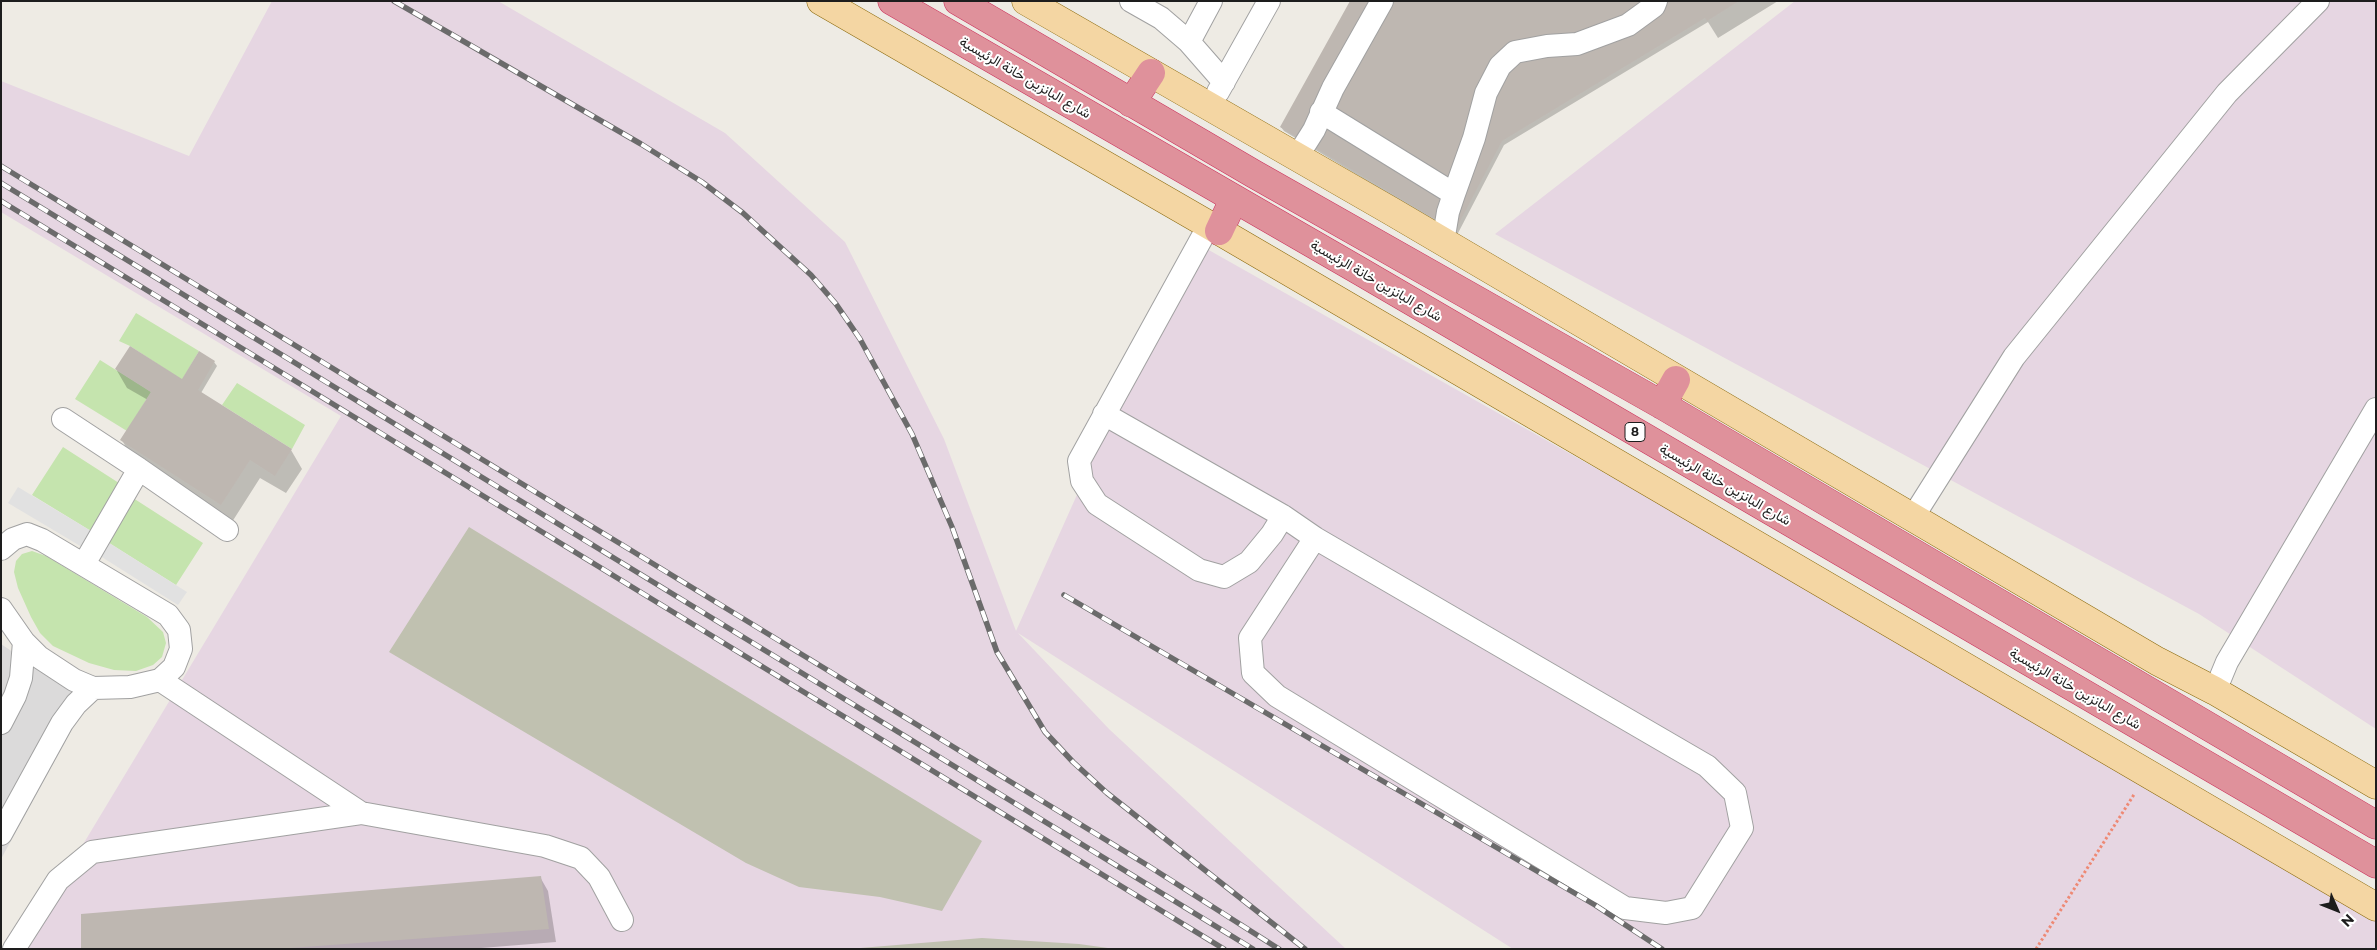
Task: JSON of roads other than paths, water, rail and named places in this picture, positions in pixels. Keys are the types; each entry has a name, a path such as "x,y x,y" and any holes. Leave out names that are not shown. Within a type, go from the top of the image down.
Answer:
{"highway":[{"name":"شارع البانزين خانة الرئيسية","path":"892,1 2376,864"},
{"path":"958,1 1130,103 1662,405 2376,825"},
{"path":"1130,103 1151,73"},
{"path":"1214,228 1234,199"},
{"path":"1662,405 1676,380"}],"main road":[{"path":"821,1 1214,228 2376,907"},
{"path":"1026,1 1443,242 2157,661 2215,691 2376,785"}],"street":[{"path":"1130,1 1161,18 1189,42 1224,82"},
{"path":"1189,42 1211,1"},
{"path":"1209,106 1269,1"},
{"path":"1297,157 1314,130 1321,112 1382,1"},
{"path":"1443,242 1448,212 1474,138 1486,93 1500,66 1515,52 1547,46 1576,44 1628,25 1654,6 1656,1"},
{"path":"1913,517 2020,350 2227,93 2318,1"},
{"path":"1321,112 1454,194"},
{"path":"1214,228 1104,414 1079,461 1082,481 1097,504 1199,570 1224,578 1249,562 1282,516"},
{"path":"2215,691 2227,662 2376,409"},
{"path":"1104,414 1282,516 1315,538 1707,766 1735,794 1742,828 1692,908 1666,913 1625,908 1277,696 1253,673 1250,638 1315,538"},
{"path":"63,419 227,530"},
{"path":"84,564 139,469"},
{"path":"1,528 27,534 42,540 160,609 174,622 179,630 181,649 174,668 160,680 130,687 93,688 55,670 24,642 1,610"},
{"path":"1,549 13,539 27,534"},
{"path":"1,723 15,696 21,678 24,642"},
{"path":"160,680 361,813"},
{"path":"1,834 62,723 76,704 93,688"},
{"path":"14,949 58,880 92,852 361,813 545,846 581,858 599,877 622,920"}],"railway":[{"path":"394,1 641,144 702,182 743,213 811,275 836,304 860,339 912,434 952,527 997,652 1045,732 1073,762 1107,793 1305,949"},
{"path":"1,166 1147,865 1279,949"},
{"path":"1,183 1253,949"},
{"path":"1,201 1224,949"},
{"path":"1064,595 1595,905 1662,949"}]}
